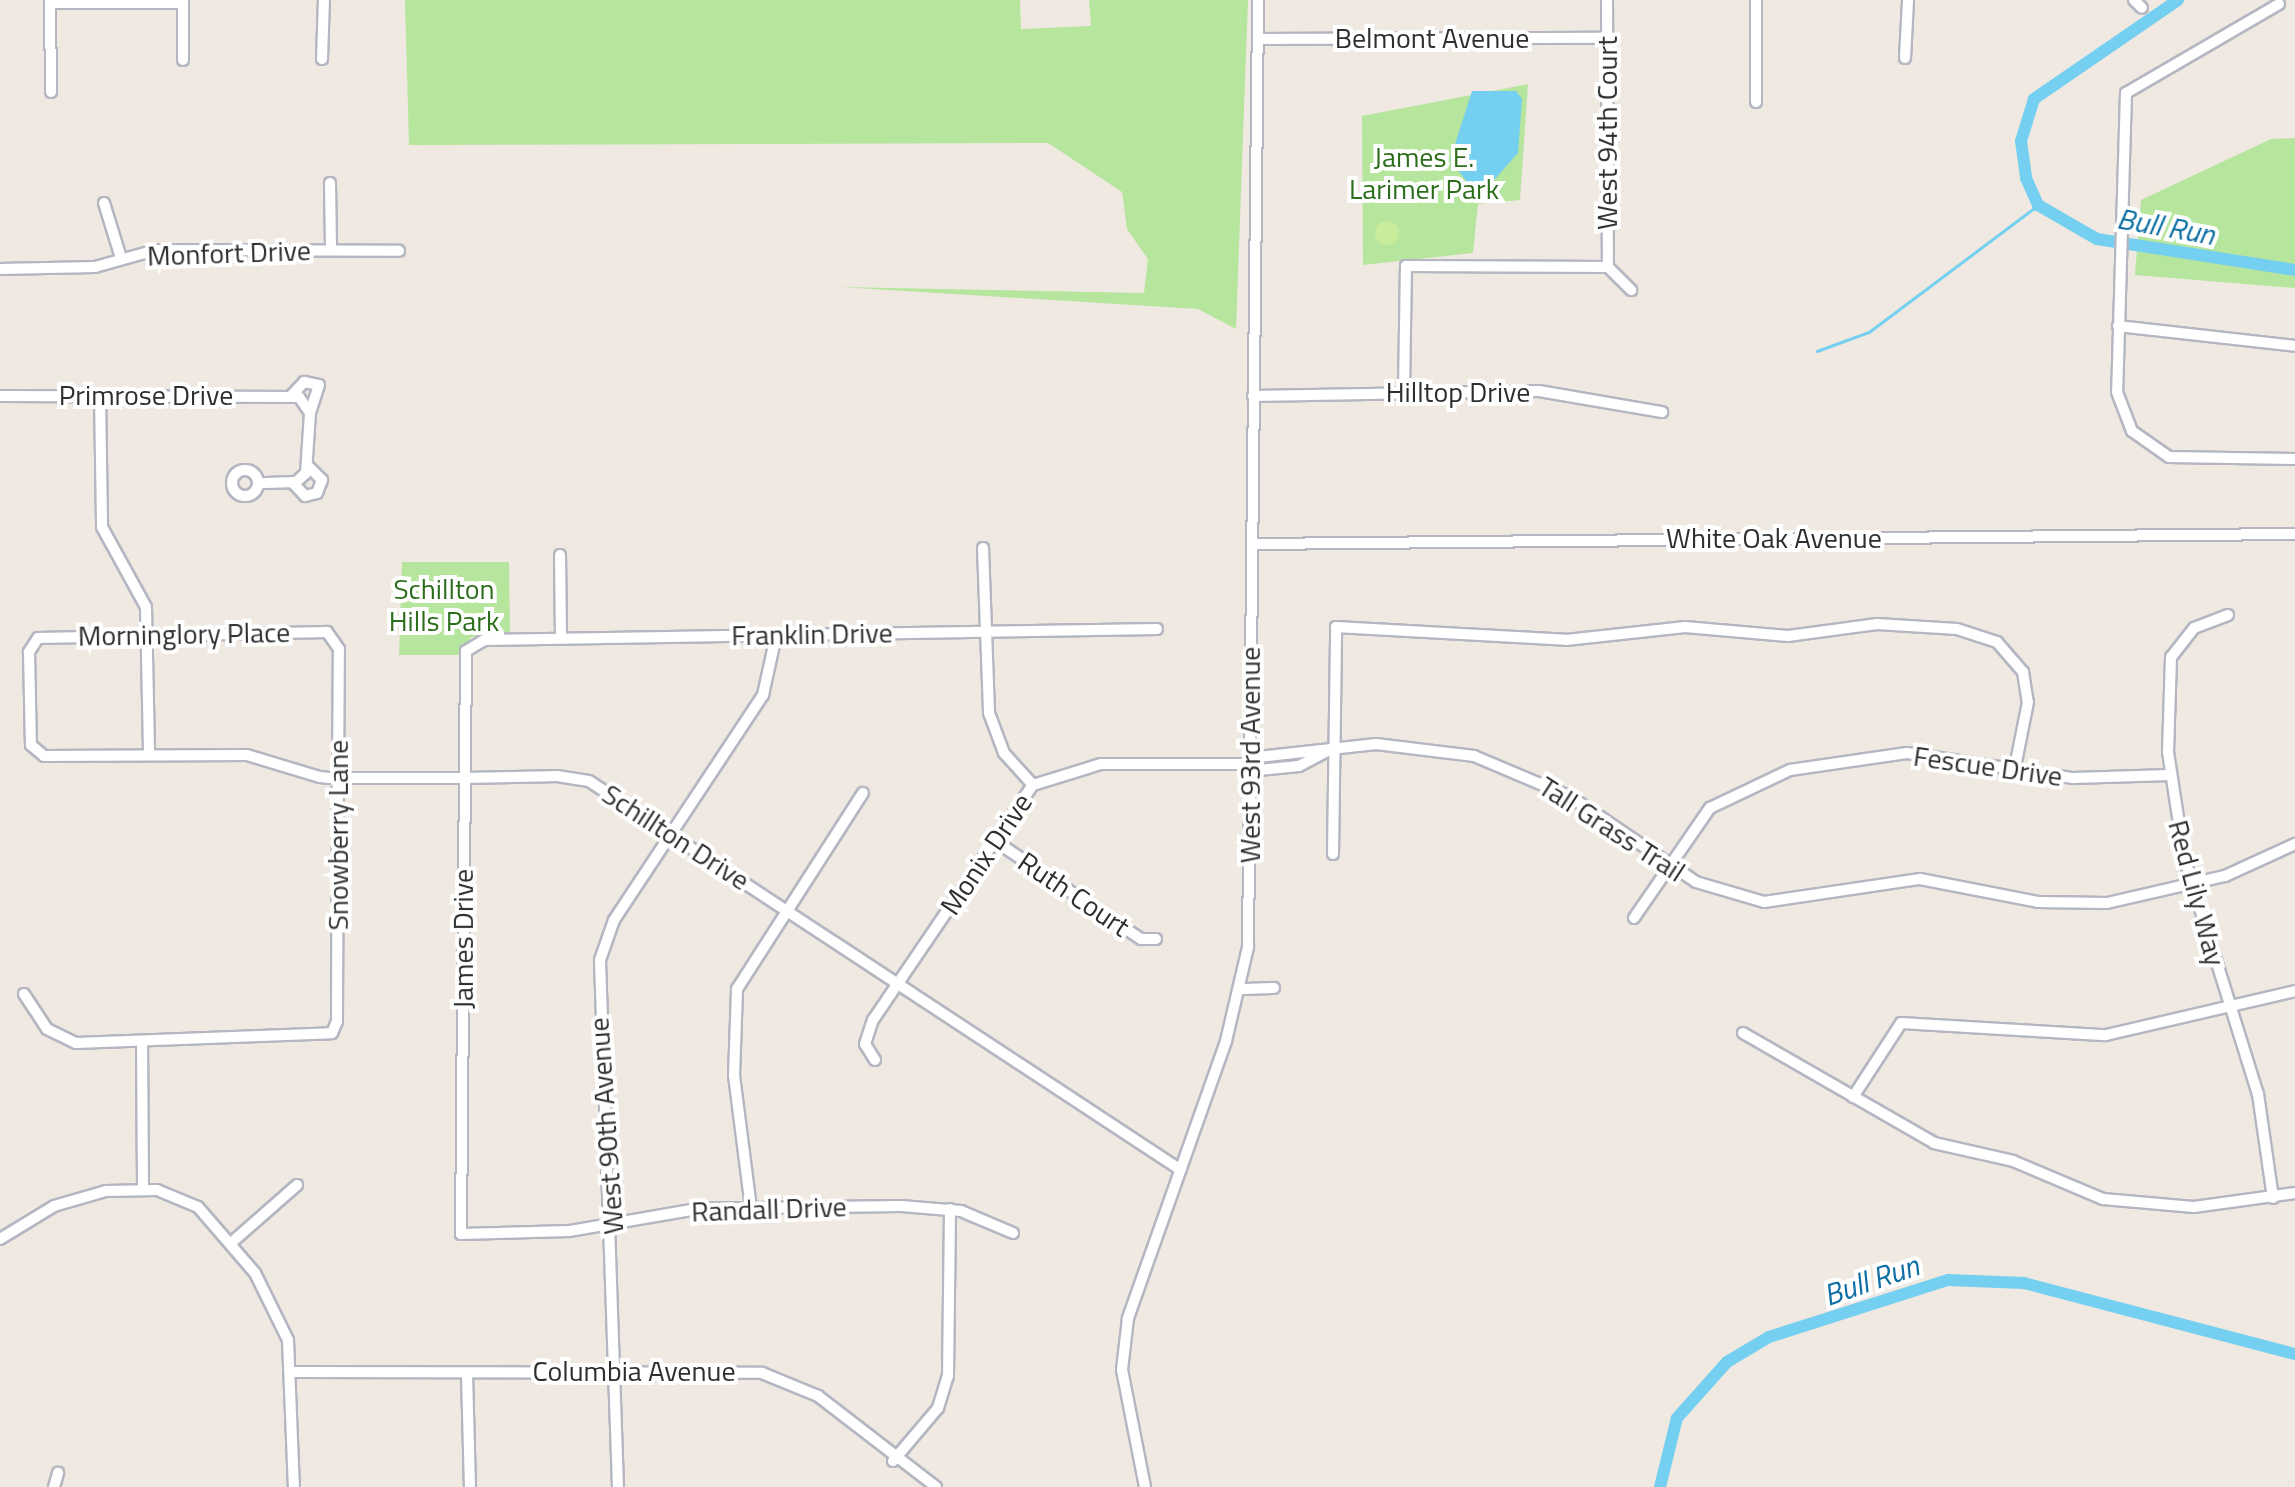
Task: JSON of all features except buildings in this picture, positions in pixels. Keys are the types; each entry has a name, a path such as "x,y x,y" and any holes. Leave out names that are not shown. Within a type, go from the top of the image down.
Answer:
{"street":[{"path":"322,59 324,0"},
{"name":"West 93rd Avenue","path":"1145,1487 1122,1351 1242,989 1249,764 1258,0"},
{"name":"West 94th Court","path":"1607,0 1608,267"},
{"path":"1756,0 1756,102"},
{"path":"1905,58 1908,0"},
{"path":"51,92 50,1 183,1 183,60"},
{"path":"2279,4 2126,93 2118,244 2120,404 2151,448 2181,460 2295,460"},
{"name":"Belmont Avenue","path":"1258,40 1606,38"},
{"path":"330,183 331,250"},
{"path":"104,203 121,258"},
{"name":"Monfort Drive","path":"0,269 121,258 399,251"},
{"path":"1404,391 1406,266 1608,267 1631,290"},
{"path":"2118,326 2295,346"},
{"name":"Primrose Drive","path":"0,396 292,395 304,382 319,385 310,413 308,467 322,480 317,493 305,496 293,482 258,484"},
{"name":"Hilltop Drive","path":"1253,396 1539,391 1662,412"},
{"path":"100,395 102,528 142,591 147,635 149,755"},
{"path":"292,395 310,413"},
{"path":"293,482 308,467"},
{"name":"White Oak Avenue","path":"1252,544 2295,534"},
{"path":"983,548 988,713 1004,753 1033,784"},
{"path":"560,555 561,638"},
{"name":"Red Lily Way","path":"2228,615 2194,628 2171,658 2170,775 2192,886 2258,1094 2273,1198"},
{"path":"1333,854 1336,627 1566,640 1656,628 1788,636 1906,624 1987,637 2014,657 2028,694 2015,767"},
{"name":"Franklin Drive","path":"469,646 561,638 1157,629"},
{"name":"Morninglory Place","path":"34,750 34,641 147,635 335,637"},
{"name":"West 90th Avenue","path":"618,1487 614,1226 598,1077 600,960 614,920 763,695 776,636"},
{"name":"Snowberry Lane","path":"142,1042 332,1034 338,778 335,637"},
{"name":"James Drive","path":"461,1234 464,778 469,646"},
{"name":"Tall Grass Trail","path":"1249,764 1299,766 1335,746 1420,746 1503,765 1571,796 1666,864 1720,892 1774,902 1908,879 2070,904 2192,886 2295,844"},
{"name":"Schillton Drive","path":"34,750 247,756 338,778 589,781 1181,1170"},
{"name":"Fescue Drive","path":"1634,918 1666,864 1716,802 1790,770 1907,753 2088,779 2170,775"},
{"name":"Monix Drive","path":"875,1060 866,1044 898,984 1033,784 1100,764 1249,764"},
{"path":"751,1208 734,1008 745,968 863,793"},
{"name":"Ruth Court","path":"995,841 1140,939 1156,939"},
{"path":"1242,989 1274,988"},
{"path":"1854,1097 1900,1023 2106,1035 2231,1010 2295,990"},
{"path":"24,994 63,1039 142,1042 143,1188"},
{"path":"1743,1032 1934,1143 2103,1198 2181,1207 2295,1194"},
{"path":"231,1243 297,1186"},
{"path":"0,1238 64,1202 143,1188 192,1204 231,1243 271,1302 295,1372 294,1487"},
{"name":"Randall Drive","path":"461,1234 614,1226 751,1208 950,1209 1013,1233"},
{"path":"893,1461 938,1408 948,1376 950,1209"},
{"name":"Columbia Avenue","path":"295,1372 468,1374 616,1370 784,1378 829,1404 893,1461 931,1486"},
{"path":"468,1374 470,1487"},
{"path":"54,1487 58,1473"}],"green space":[{"path":"405,0 1020,0 1021,29 1091,26 1089,0 1248,0 1236,329 1198,309 840,287 1144,293 1148,259 1127,229 1122,192 1048,143 409,145"},
{"name":"James E. Larimer Park","path":"1528,84 1520,200 1478,204 1473,253 1363,265 1362,116"},
{"path":"2295,138 2295,288 2135,275 2141,200 2271,139"},
{"path":"1387,221 1399,233 1387,245 1375,233"},
{"name":"Schillton Hills Park","path":"402,562 509,562 510,634 471,637 461,655 399,655"}],"water":[{"path":"1472,91 1516,91 1522,99 1518,153 1479,197 1450,160"}],"waterway":[{"name":"Bull Run","path":"2178,0 2034,99 2021,141 2026,178 2038,205 2097,239 2295,270"},
{"name":"Bull Run","path":"1817,351 1869,332 2038,205"},
{"name":"Bull Run","path":"1660,1487 1677,1418 1727,1362 1769,1337 1948,1280 2024,1283 2295,1354"}]}
